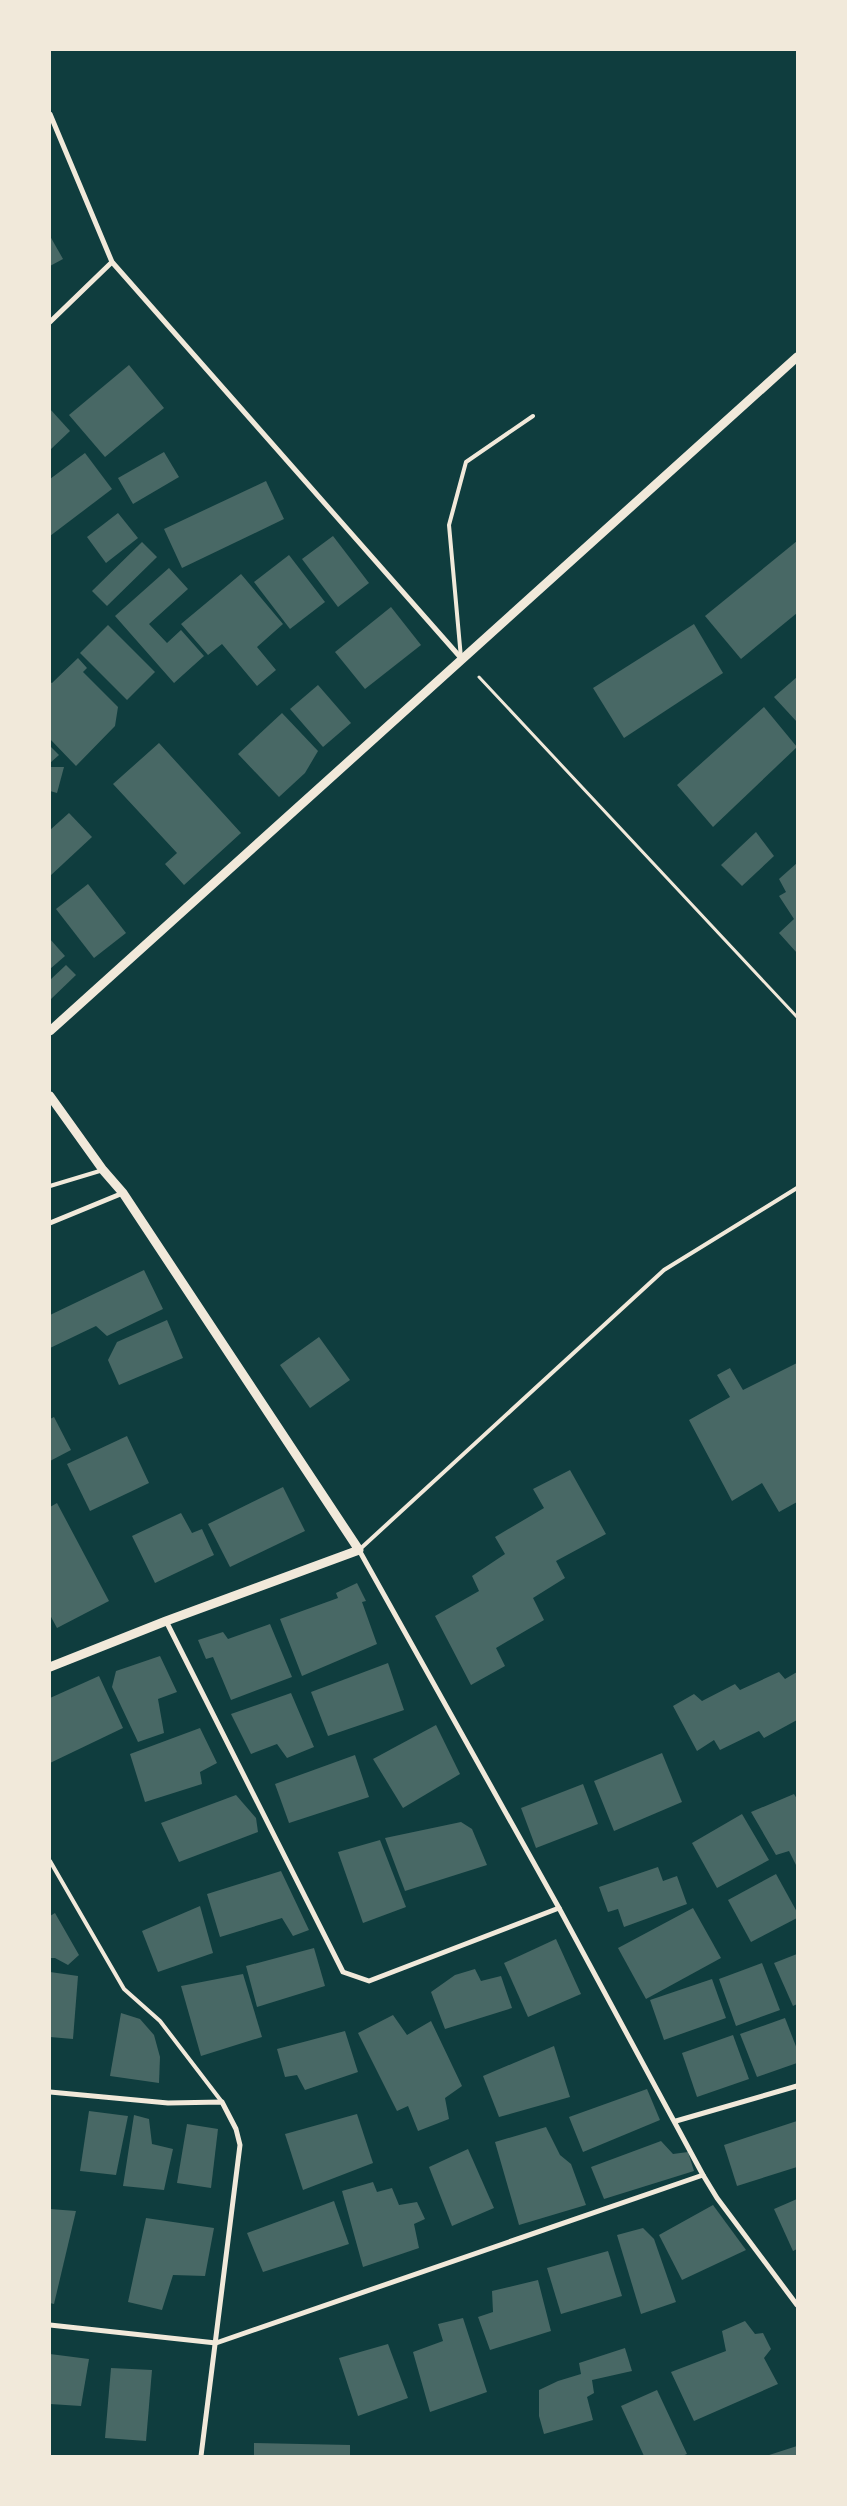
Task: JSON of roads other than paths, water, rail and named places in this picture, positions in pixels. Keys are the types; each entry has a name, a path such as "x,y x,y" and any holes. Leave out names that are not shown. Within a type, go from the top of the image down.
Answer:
{"street":[{"path":"50,114 112,262 461,658"},
{"path":"50,322 112,262"},
{"path":"50,1031 461,658 797,357"},
{"path":"50,1096 103,1170 123,1193 359,1550 559,1908 676,2121 703,2175 717,2198 797,2305"},
{"path":"50,1222 123,1193"},
{"path":"50,1667 166,1621 359,1550"},
{"path":"166,1621 343,1972 369,1981 559,1908"},
{"path":"676,2121 797,2086"},
{"path":"50,2092 168,2103 222,2102 236,2128 240,2145 201,2456"},
{"path":"50,2325 216,2343 703,2175"}],"lane":[{"path":"461,658 449,525 466,462 533,416"},
{"path":"50,1186 103,1170"},
{"path":"359,1550 664,1270 797,1188"},
{"path":"50,1861 124,1989 160,2021 222,2102"}]}
